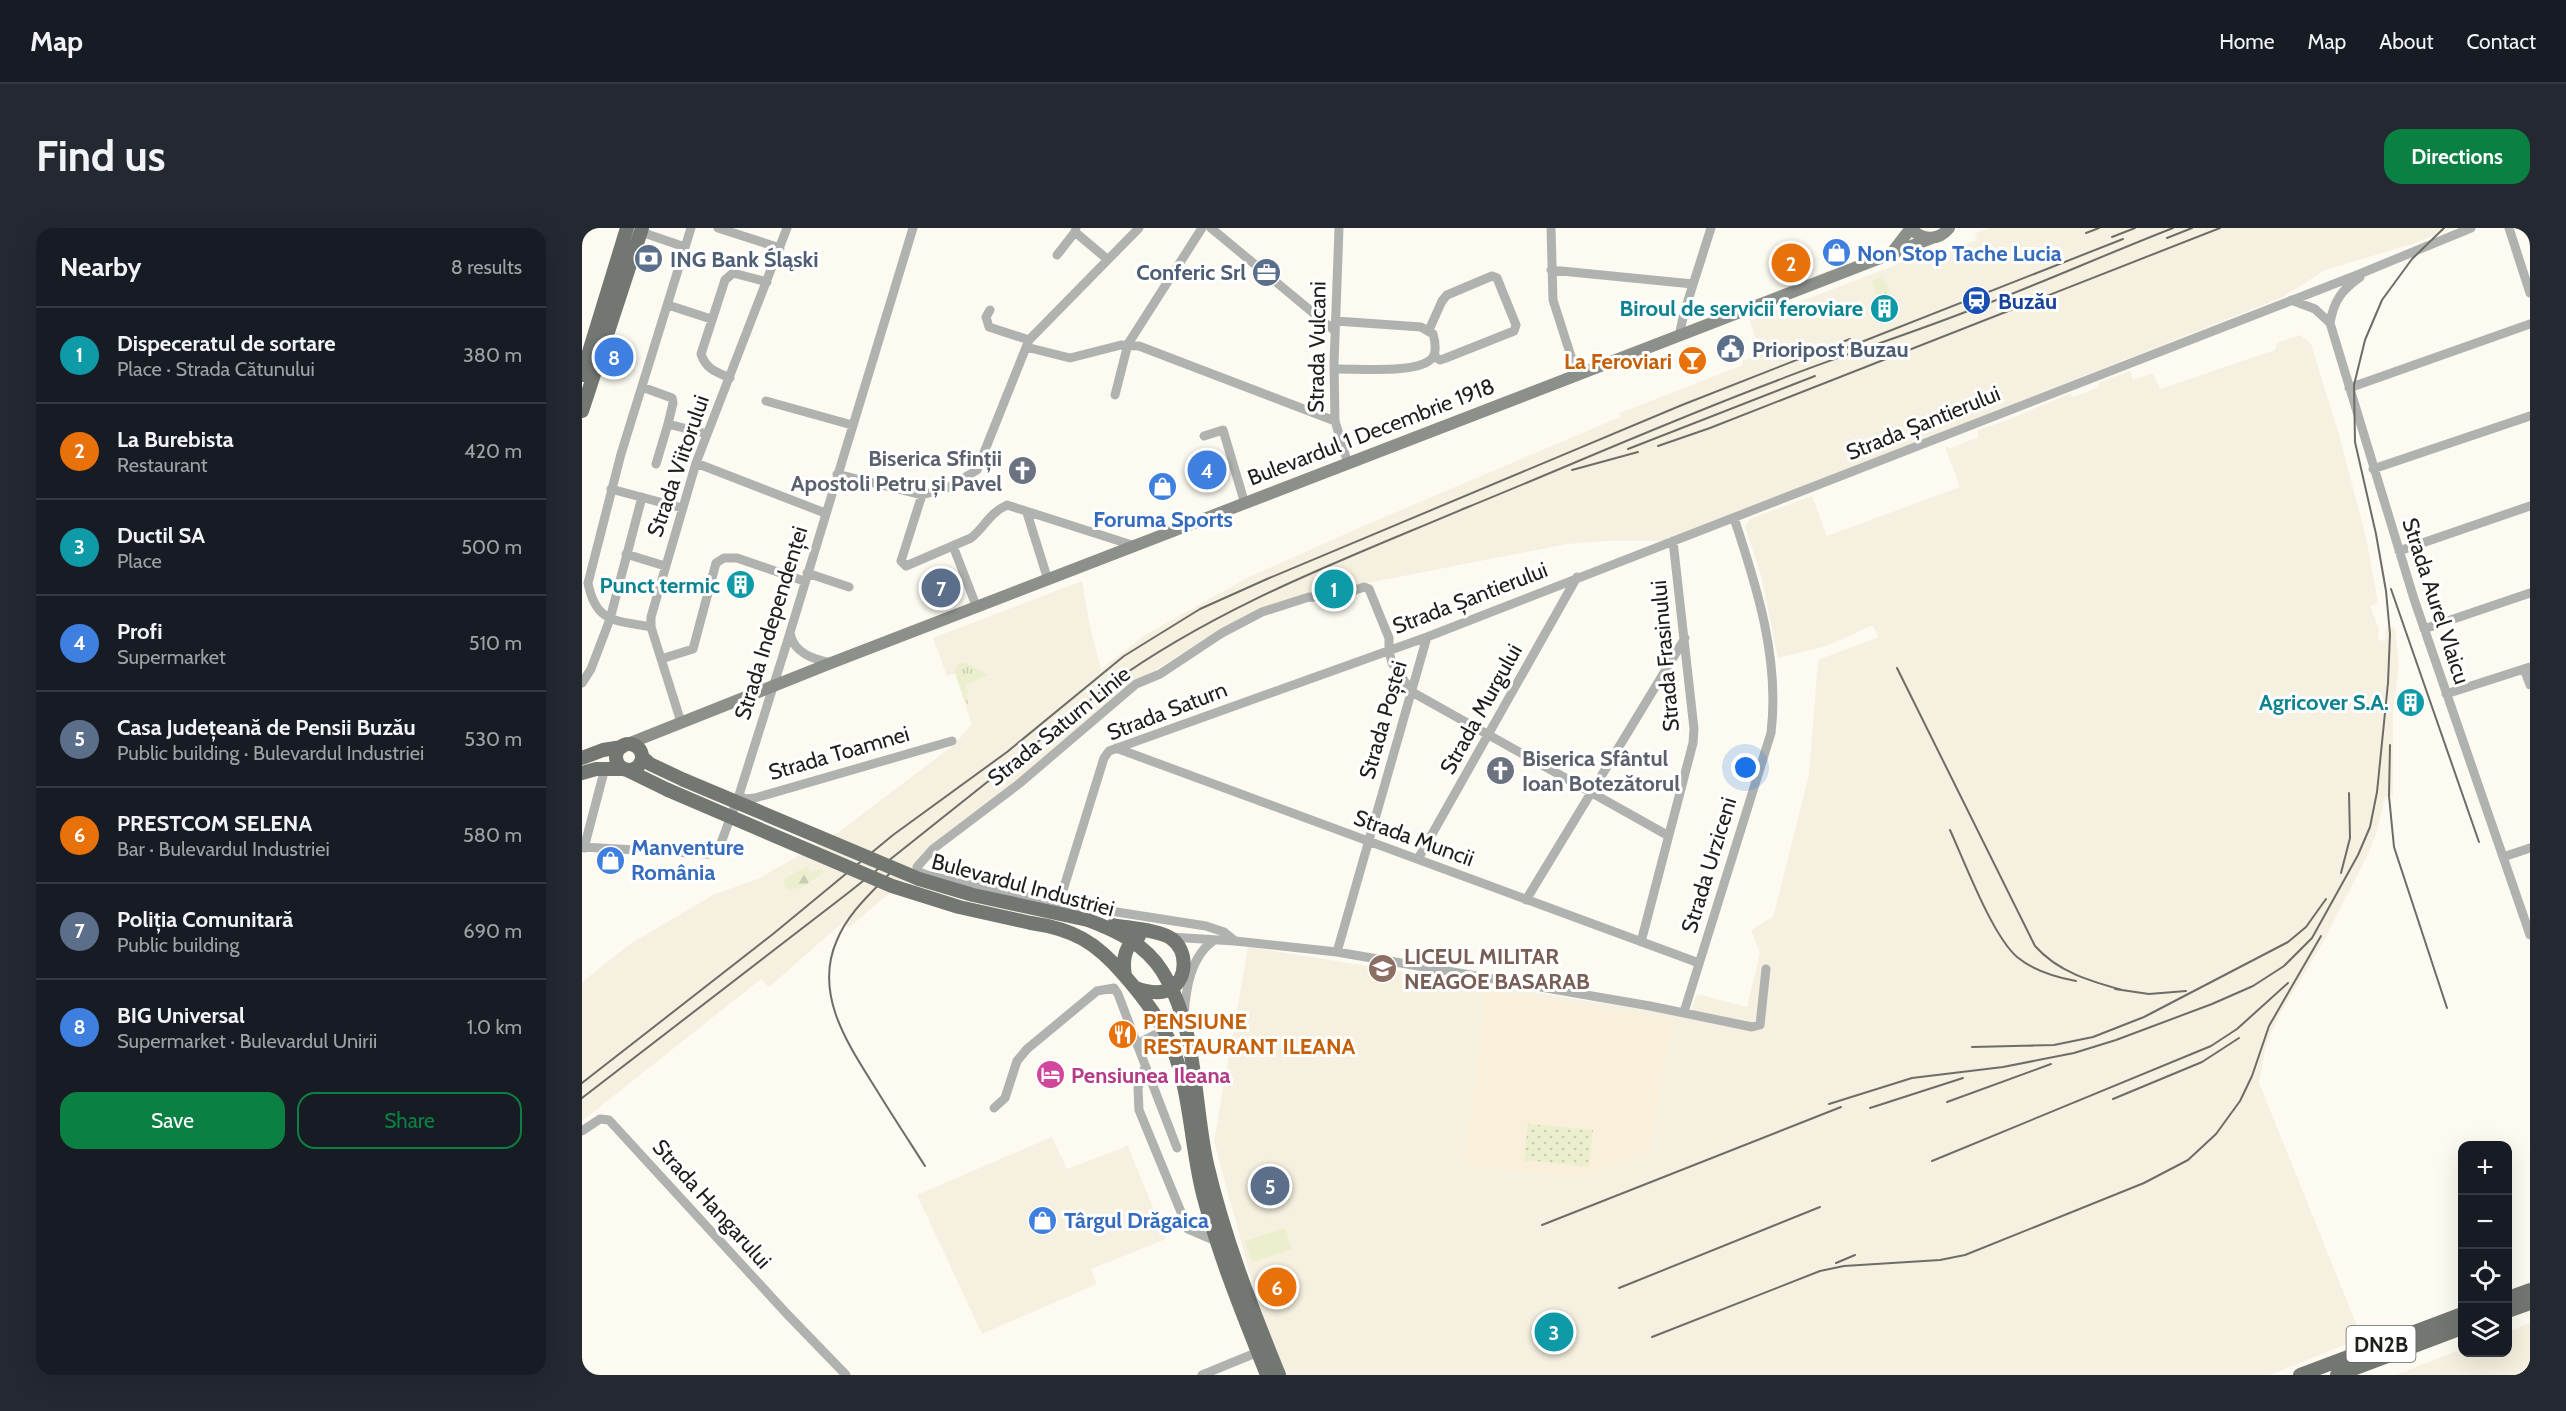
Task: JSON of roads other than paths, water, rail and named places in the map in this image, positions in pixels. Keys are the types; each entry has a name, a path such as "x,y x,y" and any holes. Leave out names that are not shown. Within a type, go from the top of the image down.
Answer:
{"main road":[{"path":"582,375 627,228"},
{"path":"1890,255 1911,228 1920,236 1932,238"},
{"name":"Bulevardul 1 Decembrie 1918","path":"582,758 623,746 831,663 1957,228"},
{"path":"582,411 642,230"},
{"name":"Bulevardul 1 Decembrie 1918","path":"642,756 649,743 666,728"},
{"path":"582,773 605,768 626,769 636,768 642,756 634,746 623,746 617,753 617,760 626,769"},
{"name":"Bulevardul Industriei","path":"642,756 650,764 684,780 897,871 973,895 1088,920 1132,941 1161,969 1172,988 1184,1024 1207,1162 1231,1252 1263,1350 1267,1375"},
{"name":"Bulevardul Industriei","path":"626,769 668,790 892,886 959,907 1065,930 1095,946 1136,988 1164,1030 1179,1067 1196,1168 1216,1241 1263,1350 1279,1375"},
{"path":"1088,920 1170,937 1179,947 1184,965 1172,988 1154,993 1136,988"},
{"path":"1125,976 1124,955 1132,941 1150,933"},
{"path":"2512,1297 2530,1290"},
{"path":"2512,1310 2530,1303"},
{"name":"DN2B","path":"2300,1375 2458,1316"},
{"name":"DN2B","path":"2337,1375 2458,1330"}],"street":[{"path":"681,722 651,627 610,619 596,610 588,583 611,489 691,228"},
{"path":"718,228 780,248"},
{"name":"Strada Viitorului","path":"651,627 665,566 696,464 787,228"},
{"name":"Strada Independenței","path":"583,848 712,854 719,848 739,795 913,228"},
{"path":"837,474 922,495 963,481 977,470 1028,344 1139,228"},
{"path":"1115,395 1128,344 1202,228"},
{"path":"1211,228 1335,326 1401,324 1429,330 1435,341 1434,356 1429,361 1412,368 1334,369"},
{"name":"Strada Vulcani","path":"1340,228 1335,326 1335,421 1348,464"},
{"path":"1551,228 1551,270 1555,308 1577,375"},
{"path":"1679,336 1711,228"},
{"name":"Strada Șantierului","path":"1389,651 2369,270 2471,228"},
{"path":"2509,228 2530,293"},
{"path":"642,230 685,247"},
{"path":"1057,255 1076,230 1107,259"},
{"path":"1551,270 1693,284"},
{"path":"2289,300 2310,306 2330,323 2335,300 2339,294 2369,270"},
{"path":"730,378 704,364 701,354 711,319 728,276 739,273 767,282"},
{"path":"1429,330 1447,295 1492,276 1497,278 1516,325 1514,331 1446,358 1440,360 1434,356"},
{"path":"668,304 711,319"},
{"path":"990,310 986,317 989,327 1028,344 1070,358 1128,344 1139,346 1335,421"},
{"name":"Strada Aurel Vlaicu","path":"2330,323 2398,551 2530,935"},
{"path":"2349,388 2530,324"},
{"path":"642,387 672,398 673,403 656,464"},
{"path":"766,402 852,425"},
{"path":"2373,469 2530,416"},
{"path":"668,424 707,434"},
{"path":"1204,436 1223,430 1245,504"},
{"path":"696,464 825,513"},
{"path":"611,489 682,508"},
{"path":"922,495 901,561 910,566 978,532 993,513 1012,505 1027,513 1135,546"},
{"path":"582,683 591,669 610,619 642,497"},
{"path":"2398,551 2530,506"},
{"path":"1027,513 1048,580"},
{"name":"Strada Urziceni","path":"1684,1012 1771,734 1773,686 1764,621 1756,587 1734,518"},
{"name":"Strada Frasinului","path":"1641,942 1667,835 1693,743 1694,729 1685,638 1673,541"},
{"path":"953,546 977,608"},
{"path":"626,554 665,566"},
{"path":"661,659 693,649 716,563 724,558 737,558 849,588"},
{"name":"Strada Murgului","path":"1418,859 1577,577"},
{"name":"Strada Saturn Linie","path":"1059,903 930,876 919,872 919,863 933,849 1030,775 1136,684 1160,674 1222,633 1262,612 1309,597 1333,598 1364,587 1369,589 1389,638 1389,651"},
{"path":"2424,629 2530,593"},
{"path":"790,632 793,643 801,652 831,663"},
{"name":"Strada Poștei","path":"1337,952 1427,637"},
{"path":"1526,900 1685,638"},
{"path":"1389,651 1393,666 1412,692 1667,835"},
{"name":"Strada Saturn","path":"1059,903 1104,758 1109,751 1389,651"},
{"path":"2446,694 2527,668 2530,686"},
{"name":"Strada Toamnei","path":"739,795 744,799 756,798 952,741"},
{"name":"Strada Muncii","path":"1116,748 1699,963"},
{"path":"583,848 605,768"},
{"path":"2503,857 2530,848"},
{"path":"1059,903 1206,926 1224,932 1235,941"},
{"path":"1170,937 1235,941 1337,952 1684,1012 1752,1027 1760,1025 1766,969"},
{"path":"1184,1024 1186,986 1202,950 1214,940"},
{"path":"1180,976 1197,960"},
{"path":"994,1108 1005,1098 1017,1061 1027,1049 1097,991 1114,988 1177,1148"},
{"path":"1137,1044 1164,1030"},
{"path":"1145,1066 1138,1088 1139,1110 1172,1192 1188,1228 1216,1241"},
{"name":"Strada Hangarului","path":"582,1131 600,1119 609,1120 846,1375"},
{"path":"1202,1375 1263,1350"}],"railway":[{"path":"2086,233 2099,228"},
{"path":"2112,237 2135,228"},
{"path":"582,1098 848,893 1109,685 1194,631 1283,586 1660,427 1800,372 1994,301 2173,228"},
{"path":"2167,238 2192,228"},
{"path":"1658,446 1710,428 2220,228"},
{"path":"1829,1104 1912,1078 2003,1067 2074,1053 2116,1040 2253,986 2284,966 2312,938 2358,855 2370,827 2377,792 2388,683 2390,634 2386,591 2376,534 2355,442 2354,385 2365,340 2382,300 2412,259 2444,228"},
{"path":"1841,350 2123,239"},
{"path":"582,1083 773,934 893,835 1007,752 1124,656 1200,609 1682,405 1850,339"},
{"path":"1628,449 1815,376"},
{"path":"1572,470 1638,452"},
{"path":"2391,589 2479,842"},
{"path":"1897,668 2035,946 2064,969 2086,979 2122,990"},
{"path":"2390,745 2389,796 2394,847 2447,1008"},
{"path":"2341,873 2350,838 2349,793"},
{"path":"1950,830 1980,898 2008,947 2030,966 2076,981"},
{"path":"891,872 847,921 837,940 831,960 829,980 831,999 845,1036 865,1072 925,1166"},
{"path":"1972,1047 2054,1045 2093,1037 2144,1017 2288,942 2306,927 2326,899"},
{"path":"1652,1337 1820,1271 1844,1266 1940,1260 1965,1255 2144,1183 2188,1160 2216,1134 2240,1101 2252,1076 2269,1026 2321,936"},
{"path":"1932,1161 2211,1046 2237,1029 2288,983"},
{"path":"2115,989 2149,994 2186,991"},
{"path":"2113,1099 2202,1062 2239,1038"},
{"path":"1947,1102 2051,1064"},
{"path":"1870,1108 1963,1078"},
{"path":"1542,1225 1841,1107"},
{"path":"1619,1288 1820,1207"},
{"path":"1836,1263 1855,1255"}],"place":[{"name":"Non Stop Tache Lucia","path":"1836,253"},
{"name":"ING Bank Śląski","path":"649,259"},
{"name":"La Burebista","path":"1791,263"},
{"name":"Conferic Srl","path":"1267,272"},
{"name":"Buzău","path":"1977,301"},
{"name":"Biroul de servicii feroviare","path":"1884,308"},
{"name":"Prioripost Buzau","path":"1731,349"},
{"name":"BIG Universal","path":"614,357"},
{"name":"La Feroviari","path":"1693,361"},
{"name":"Profi","path":"1207,470"},
{"name":"Biserica Sfinții Apostoli Petru și Pavel","path":"1023,471"},
{"name":"Foruma Sports","path":"1163,487"},
{"name":"Punct termic","path":"741,585"},
{"name":"Poliția Comunitară","path":"941,588"},
{"name":"Dispeceratul de sortare","path":"1334,589"},
{"name":"Agricover S.A.","path":"2410,702"},
{"name":"Biserica Sfântul Ioan Botezătorul","path":"1501,771"},
{"name":"Manventure România","path":"610,860"},
{"name":"LICEUL MILITAR NEAGOE BASARAB","path":"1383,969"},
{"name":"PENSIUNE RESTAURANT ILEANA","path":"1122,1034"},
{"name":"Pensiunea Ileana","path":"1050,1075"},
{"name":"Casa Județeană de Pensii Buzău","path":"1270,1186"},
{"name":"Târgul Drăgaica","path":"1043,1220"},
{"name":"PRESTCOM SELENA","path":"1277,1287"},
{"name":"Ductil SA","path":"1554,1332"}]}
